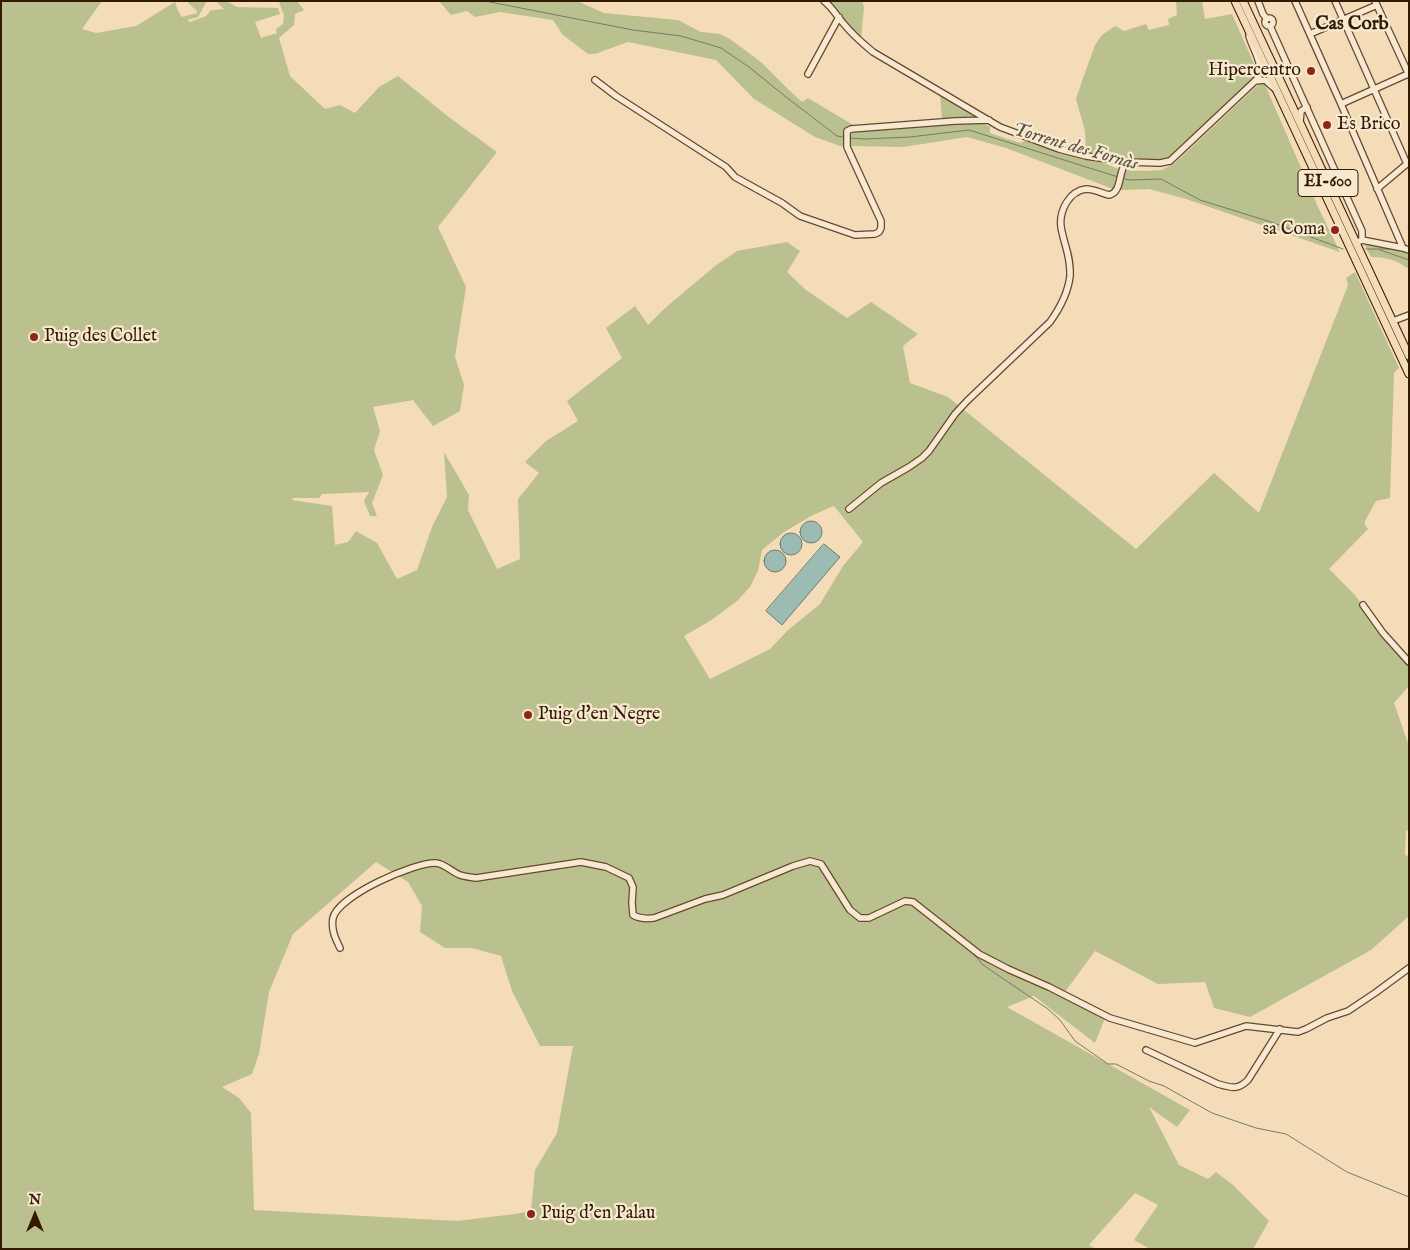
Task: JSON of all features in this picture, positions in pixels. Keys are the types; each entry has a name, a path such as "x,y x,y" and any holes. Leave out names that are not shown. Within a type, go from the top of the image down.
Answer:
{"main road":[{"name":"EI-600","path":"1235,1 1409,374"},
{"name":"EI-600","path":"1243,1 1359,242 1392,321 1409,356"}],"street":[{"path":"824,1 857,38 873,52 989,120 1059,149 1086,156 1121,161 1123,166"},
{"path":"1258,1 1263,14 1267,18 1265,24 1270,26 1362,231 1359,242 1406,249"},
{"path":"1295,1 1377,189 1406,249"},
{"path":"1335,1 1408,163 1377,189"},
{"path":"1310,34 1376,3 1408,75 1341,104"},
{"path":"808,74 839,17"},
{"path":"849,509 882,483 922,458 967,401 1050,322 1066,294 1070,275 1068,252 1061,228 1061,220 1064,207 1072,195 1086,189 1108,195 1112,194 1116,191 1123,166 1128,162 1160,163 1170,161 1255,81 1260,74 1260,65 1251,44 1248,29"},
{"path":"595,80 616,96 726,167 735,177 782,203 800,216 855,235 875,234 881,228 880,221 847,147 847,131 880,126 989,120"},
{"path":"1255,81 1265,80 1276,91"},
{"path":"1300,122 1301,111 1307,107"},
{"path":"1392,321 1409,314"},
{"path":"1363,605 1383,633 1409,662"},
{"path":"340,948 333,935 333,917 342,904 378,881 424,864 438,863 462,876 476,878 581,862 606,867 629,878 633,887 633,915 647,919 704,899 723,895 810,861 821,864 850,910 860,918 869,918 905,902 913,902 979,954 1008,969 1049,987 1110,1018 1195,1043 1246,1026 1298,1032 1327,1018 1348,1011 1409,968"},
{"path":"1146,1050 1218,1084 1229,1087 1242,1086 1248,1080 1280,1030"}],"green space":[{"path":"1,1 102,1 82,29 96,33 136,26 175,2 182,17 197,13 188,3 190,1 207,1 198,17 187,20 190,22 206,16 211,10 224,9 216,1 226,1 237,7 278,8 280,14 255,22 261,38 277,33 276,29 283,24 284,15 279,2 297,1 304,10 295,14 295,24 279,38 290,76 325,109 340,105 355,113 379,87 398,76 450,118 497,152 438,227 466,287 455,357 464,385 460,411 433,426 413,400 373,407 380,431 374,450 383,475 372,503 377,516 370,516 364,501 369,492 322,494 319,498 293,498 292,500 332,506 335,545 348,542 356,531 377,543 397,579 417,570 432,527 447,497 444,452 469,495 468,510 497,569 520,559 518,499 539,473 525,462 546,441 578,421 567,401 622,358 606,328 635,306 648,325 715,266 737,251 787,242 800,251 787,272 806,290 847,318 871,302 918,334 903,346 910,383 948,397 1136,549 1214,473 1259,513 1348,285 1346,278 1355,272 1399,368 1394,373 1390,498 1376,501 1365,521 1368,529 1329,569 1355,595 1383,637 1409,666 1409,686 1394,703 1409,746 1409,830 1406,831 1405,854 1409,858 1409,916 1371,950 1250,1017 1214,1008 1205,982 1158,984 1095,951 1062,996 1105,1018 1095,1043 1034,996 1007,1007 1190,1110 1177,1127 1149,1107 1179,1165 1208,1179 1216,1172 1233,1185 1269,1221 1253,1249 1150,1249 1134,1240 1158,1205 1135,1193 1089,1245 1096,1249 1,1249","holes":["834,506 863,542 843,566 820,604 787,631 770,649 710,679 684,636 710,621 737,601 750,587 758,571 762,550 784,532 813,515","376,862 408,882 422,906 420,932 445,948 472,948 501,956 512,991 540,1046 573,1046 557,1133 535,1170 531,1211 457,1221 254,1210 251,1113 239,1098 222,1087 252,1074 259,1054 269,992 293,934"]},
{"path":"439,1 577,1 604,13 678,20 701,32 720,34 730,39 761,62 802,102 808,98 855,126 844,129 843,147 815,137 754,99 716,60 628,42 595,54 588,54 563,35 553,20 500,12 475,17 467,11 451,15"},
{"path":"827,1 862,1 864,7 861,39 834,7"},
{"path":"1176,1 1202,1 1205,19 1232,14 1259,75 1170,162 1161,167 1120,164 1086,153 1085,131 1076,99 1095,45 1102,35 1115,26 1124,31 1146,24 1149,30 1169,25 1168,19 1177,15"},
{"path":"1263,80 1318,207 1340,252 1186,199 1149,189 1113,189 1006,148 967,137 903,147 849,146 848,132 980,122 990,127 990,133 1020,143 1027,140 1121,170 1162,170 1175,163"},
{"path":"940,93 981,117 942,120"},
{"path":"1363,242 1392,248 1409,254 1409,269 1391,260 1371,257"}],"water":[{"path":"811,521 819,524 822,532 819,540 811,543 803,540 800,532 803,524"},
{"path":"791,533 799,536 802,544 799,552 791,555 783,552 780,544 783,536"},
{"path":"824,544 840,557 782,625 766,611"},
{"path":"775,550 783,553 786,561 783,569 775,572 767,569 764,561 767,553"}],"waterway":[{"name":"Torrent des Fornàs","path":"485,1 633,30 681,36 721,48 749,67 837,136 843,137"},
{"name":"Torrent des Fornàs","path":"850,138 910,137 969,130 1118,177"},
{"name":"Torrent des Fornàs","path":"1122,178 1129,180 1161,179 1200,200 1271,222 1343,249"},
{"name":"Torrent des Fornàs","path":"1366,249 1392,249"},
{"name":"Torrent des Fornàs","path":"1380,250 1409,260"},
{"path":"950,935 973,953 983,965 1048,1009 1060,1020 1075,1041 1108,1064 1116,1064 1149,1081 1164,1086 1212,1113 1256,1128 1286,1134 1347,1172 1409,1197"}],"place":[{"name":"Hipercentro","path":"1311,71"},
{"name":"Es Brico","path":"1327,125"},
{"name":"sa Coma","path":"1335,230"},
{"name":"Puig des Collet","path":"34,337"},
{"name":"Puig d'en Negre","path":"528,715"},
{"name":"Puig d'en Palau","path":"531,1214"}],"district":[{"name":"Cas Corb","path":"1352,25"}]}
